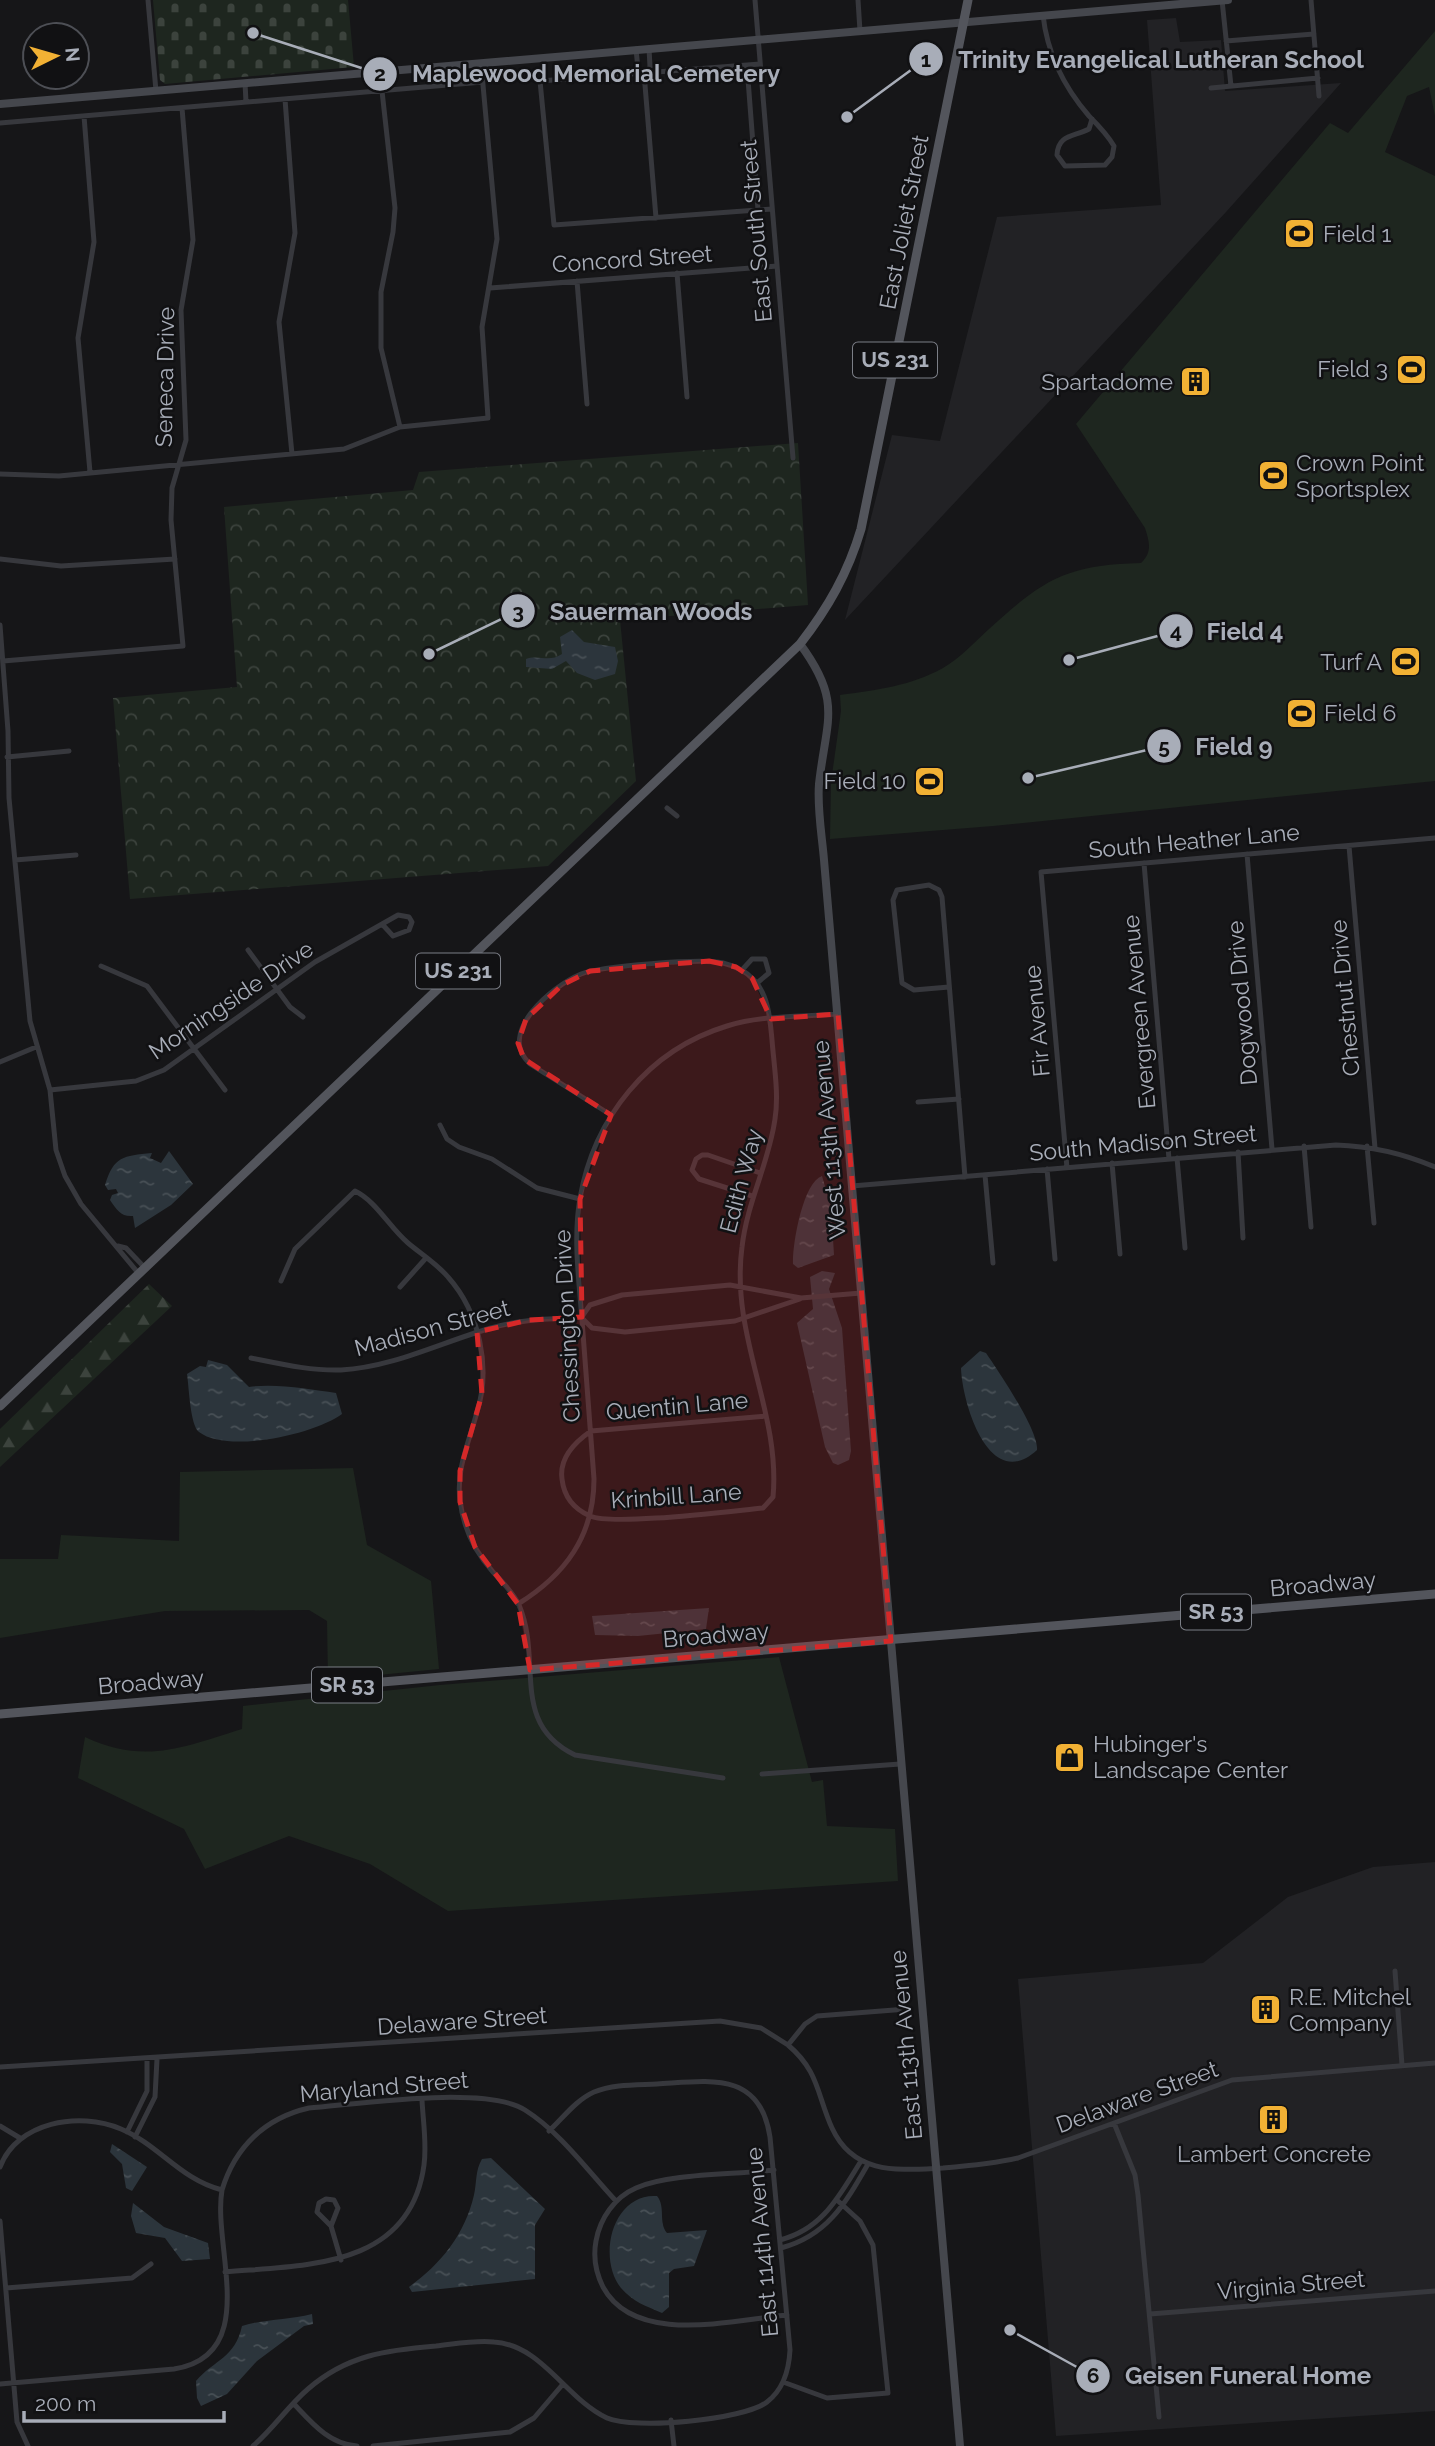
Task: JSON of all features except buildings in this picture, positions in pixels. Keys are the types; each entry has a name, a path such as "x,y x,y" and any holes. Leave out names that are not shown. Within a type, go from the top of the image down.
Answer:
{"main road":[{"name":"East Joliet Street","path":"800,644 834,597 861,529 968,0"},
{"name":"US 231","path":"1,1404 800,644"},
{"name":"Broadway","path":"0,1714 1435,1594"}],"street":[{"path":"148,0 156,91"},
{"name":"East South Street","path":"755,0 793,458"},
{"path":"858,0 860,31"},
{"path":"1222,0 1231,86"},
{"path":"0,104 964,22 1133,4 1228,0"},
{"path":"1311,0 1319,96"},
{"path":"1043,15 1046,38 1057,68 1092,119 1112,141 1112,157 1099,167 1065,166 1057,155 1058,143 1066,136 1089,129 1092,119"},
{"path":"1226,41 1314,34"},
{"path":"643,73 650,67 649,48"},
{"path":"636,49 638,69 643,73 656,218"},
{"path":"0,474 59,476 344,449 400,427 488,418 482,327 497,239 481,63"},
{"path":"760,64 540,81 554,225 772,209"},
{"path":"747,66 758,210"},
{"path":"1211,88 1318,79"},
{"path":"0,123 483,82"},
{"path":"245,83 246,102"},
{"path":"382,91 395,208 393,233 381,292 381,348 400,427"},
{"path":"285,99 295,233 279,322 292,454"},
{"name":"Seneca Drive","path":"3,661 183,646 172,488 180,464 187,423 181,310 193,240 182,108"},
{"path":"84,116 94,242 78,338 90,472"},
{"name":"Concord Street","path":"490,288 777,266"},
{"path":"677,274 687,397"},
{"path":"576,281 586,404"},
{"path":"0,559 61,566 175,559"},
{"path":"0,625 9,798 30,1021 50,1090 54,1139 65,1176 87,1213 142,1271"},
{"name":"West 113th Avenue","path":"800,644 817,667 831,721 819,787 891,1640"},
{"path":"7,757 69,751"},
{"path":"0,799 9,798"},
{"path":"667,808 677,817"},
{"name":"South Heather Lane","path":"1041,872 1435,838"},
{"name":"Chestnut Drive","path":"1349,846 1376,1148"},
{"name":"Dogwood Drive","path":"1247,854 1272,1149"},
{"path":"15,860 76,855"},
{"name":"Evergreen Avenue","path":"1144,863 1169,1158"},
{"name":"Fir Avenue","path":"1041,872 1067,1168"},
{"path":"949,987 914,990 902,983 893,900 897,890 929,885 939,890 949,987 965,1177"},
{"name":"Morningside Drive","path":"50,1090 136,1081 163,1070 275,989 382,924 404,914 412,922 409,930 393,936 386,932 382,924"},
{"path":"248,950 275,989 303,1017"},
{"name":"Edith Way","path":"742,970 752,959 765,959 769,973 757,983"},
{"name":"Edith Way","path":"611,1115 524,1059 518,1043 518,1033 526,1019 562,985 590,971 709,961 742,970 757,983 770,1019 776,1117 752,1196 741,1250 740,1286 742,1319 766,1416 774,1492 771,1502 763,1508"},
{"path":"101,966 147,986 225,1090"},
{"name":"Chessington Drive","path":"518,1604 542,1589 569,1563 590,1516 594,1491 577,1236 580,1199 592,1154 611,1115 642,1076 675,1049 730,1025 838,1014"},
{"path":"0,1062 36,1047"},
{"path":"918,1102 959,1099"},
{"path":"440,1125 447,1139 459,1147 492,1159 537,1188 580,1199"},
{"path":"1304,1146 1311,1227"},
{"name":"South Madison Street","path":"852,1186 1304,1146 1367,1146 1405,1154 1435,1167"},
{"path":"1367,1146 1374,1223"},
{"path":"1238,1152 1243,1238"},
{"path":"752,1196 699,1180 692,1170 693,1164 702,1156 708,1155 760,1173"},
{"path":"1177,1158 1185,1248"},
{"path":"1112,1164 1120,1254"},
{"path":"1047,1170 1055,1259"},
{"path":"985,1175 993,1264"},
{"path":"281,1281 295,1249 355,1191 455,1286 467,1304 483,1360 482,1394 460,1471 460,1502 475,1547 518,1604 526,1630 535,1717 543,1732 559,1748 575,1755 723,1778"},
{"path":"400,1287 426,1258"},
{"name":"Madison Street","path":"582,1317 590,1305 622,1294 740,1286 801,1298 861,1293"},
{"name":"Madison Street","path":"582,1317 592,1328 625,1332 742,1319 801,1298"},
{"name":"Madison Street","path":"251,1358 321,1370 362,1368 383,1364 477,1332 529,1320 582,1317"},
{"name":"Quentin Lane","path":"591,1431 766,1416"},
{"path":"590,1516 577,1509 567,1496 562,1470 573,1445 591,1431"},
{"name":"Krinbill Lane","path":"590,1516 607,1520 763,1508"},
{"name":"East 113th Avenue","path":"891,1640 960,2446"},
{"path":"762,1774 900,1764"},
{"path":"1395,1971 1402,2065"},
{"path":"788,2045 817,2016 907,2009"},
{"name":"Delaware Street","path":"0,2067 720,2021 761,2028 788,2045 813,2074 835,2135 864,2162 900,2171 1009,2160 1232,2080 1435,2063"},
{"path":"127,2132 147,2091 147,2059"},
{"path":"135,2137 155,2097 157,2059"},
{"name":"East 114th Avenue","path":"549,2131 587,2096 612,2087 723,2081 741,2088 756,2101 769,2125 774,2170 790,2361 783,2382"},
{"name":"Maryland Street","path":"222,2190 242,2148 265,2126 280,2117 309,2108 479,2096 501,2099 526,2110 617,2201"},
{"path":"225,2272 341,2260 382,2239 408,2208 424,2166 422,2100"},
{"path":"0,2167 7,2153 20,2138 46,2126 101,2123 127,2132 197,2182 222,2190 220,2213 228,2306 226,2323 217,2343 204,2357 188,2365 0,2384"},
{"path":"1114,2123 1135,2175 1159,2417"},
{"path":"0,2126 20,2138"},
{"path":"0,2148 7,2153"},
{"path":"780,2240 811,2228 838,2201 864,2162"},
{"path":"780,2248 814,2235 844,2206 864,2162"},
{"path":"774,2170 650,2183 617,2201 599,2229 594,2257 604,2290 623,2311 639,2320 664,2325 787,2315"},
{"path":"331,2226 338,2208 334,2200 326,2199 319,2203 317,2212 331,2226 341,2260"},
{"path":"253,2446 328,2374 371,2354 483,2342 509,2344 523,2350 592,2408 616,2421 632,2423 751,2411 774,2396 783,2382 803,2392 827,2398 888,2393 873,2245 866,2228 838,2201"},
{"path":"0,2221 18,2423 28,2446"},
{"path":"6,2288 132,2278 151,2264"},
{"name":"Virginia Street","path":"1150,2315 1435,2291"},
{"path":"373,2446 510,2432 534,2418 563,2384"},
{"path":"294,2404 326,2435 341,2443 357,2446"},
{"path":"671,2420 674,2446"}],"highlighted area":[{"path":"709,961 736,967 752,978 771,1019 838,1014 891,1641 530,1670 518,1604 475,1547 460,1502 460,1471 482,1394 477,1332 529,1320 582,1317 580,1199 611,1115 524,1059 518,1043 526,1019 562,985 590,971"}],"shaded area":[{"path":"1176,18 1180,42 1221,40 1225,91 1341,83 1226,212 845,620 892,435 940,441 997,217 1161,205 1147,20"},
{"path":"1435,1862 1435,2411 1056,2436 1018,1979 1203,1963 1288,1897 1373,1867"}],"green space":[{"path":"153,0 348,0 354,67 165,84 160,80"},
{"name":"Crown Point Sportsplex","path":"1435,31 1435,116 1429,87 1407,96 1385,152 1435,176 1435,781 993,826 830,839 831,782 841,711 840,695 906,683 943,668 1025,598 1058,578 1093,567 1141,563 1145,559 1149,546 1145,528 1076,424 1330,123 1348,133"},
{"path":"798,443 808,605 620,620 636,781 548,866 130,899 113,698 237,687 224,507 413,490 419,472"},
{"path":"149,1284 172,1306 0,1467 0,1429"},
{"path":"353,1468 367,1545 431,1581 439,1669 328,1680 327,1621 309,1610 165,1611 0,1638 0,1559 58,1559 61,1535 179,1541 180,1472"},
{"path":"779,1657 812,1782 823,1780 827,1826 895,1829 898,1881 448,1911 370,1864 289,1836 205,1869 184,1829 78,1778 85,1737 127,1750 146,1752 183,1747 242,1729 243,1706 440,1685"}],"water":[{"path":"572,630 584,642 615,647 618,661 615,674 595,680 577,673 566,661 552,669 526,667 526,659 553,658 562,654 560,637"},
{"path":"169,1151 193,1184 171,1205 135,1228 133,1216 122,1214 110,1200 112,1195 118,1193 116,1189 108,1190 105,1185 108,1175 121,1159 152,1153 150,1158 161,1163"},
{"path":"822,1176 831,1207 834,1255 798,1268 793,1264 793,1255 800,1215 809,1190"},
{"path":"822,1271 835,1273 829,1289 842,1328 851,1451 849,1460 838,1465 833,1463 825,1447 797,1323 813,1309 810,1277"},
{"path":"980,1351 986,1353 1017,1401 1036,1441 1037,1450 1020,1461 1005,1461 992,1452 981,1438 973,1420 961,1368"},
{"path":"208,1360 227,1365 249,1387 281,1386 336,1393 342,1414 312,1428 271,1439 230,1441 212,1438 196,1428 187,1374 200,1366 206,1367"},
{"path":"709,1608 706,1629 638,1636 595,1635 592,1616"},
{"path":"112,2144 147,2167 132,2191 126,2188 122,2164 110,2152"},
{"path":"491,2158 545,2209 535,2225 535,2279 412,2292 409,2287 441,2258 458,2235 470,2209 480,2163 482,2159"},
{"path":"657,2196 667,2233 707,2230 694,2266 674,2269 669,2273 669,2307 662,2313 630,2297 621,2288 610,2261 613,2230 620,2216 629,2205 642,2198"},
{"path":"133,2203 164,2227 208,2243 210,2259 182,2261 165,2238 136,2233 131,2216"},
{"path":"312,2314 313,2324 304,2326 257,2361 227,2394 201,2406 197,2398 196,2381 229,2352 239,2337 242,2326"}],"place":[{"name":"Maplewood Memorial Cemetery","path":"253,33"},
{"name":"Trinity Evangelical Lutheran School","path":"847,117"},
{"name":"Field 1","path":"1300,234"},
{"name":"Field 3","path":"1411,369"},
{"name":"Spartadome","path":"1196,382"},
{"name":"Crown Point Sportsplex","path":"1273,476"},
{"name":"Sauerman Woods","path":"429,654"},
{"name":"Field 4","path":"1069,660"},
{"name":"Turf A","path":"1405,662"},
{"name":"Field 6","path":"1301,713"},
{"name":"Field 9","path":"1028,778"},
{"name":"Field 10","path":"929,781"},
{"name":"Hubinger's Landscape Center","path":"1070,1757"},
{"name":"R.E. Mitchel Company","path":"1266,2010"},
{"name":"Lambert Concrete","path":"1274,2120"},
{"name":"Geisen Funeral Home","path":"1010,2330"}]}
